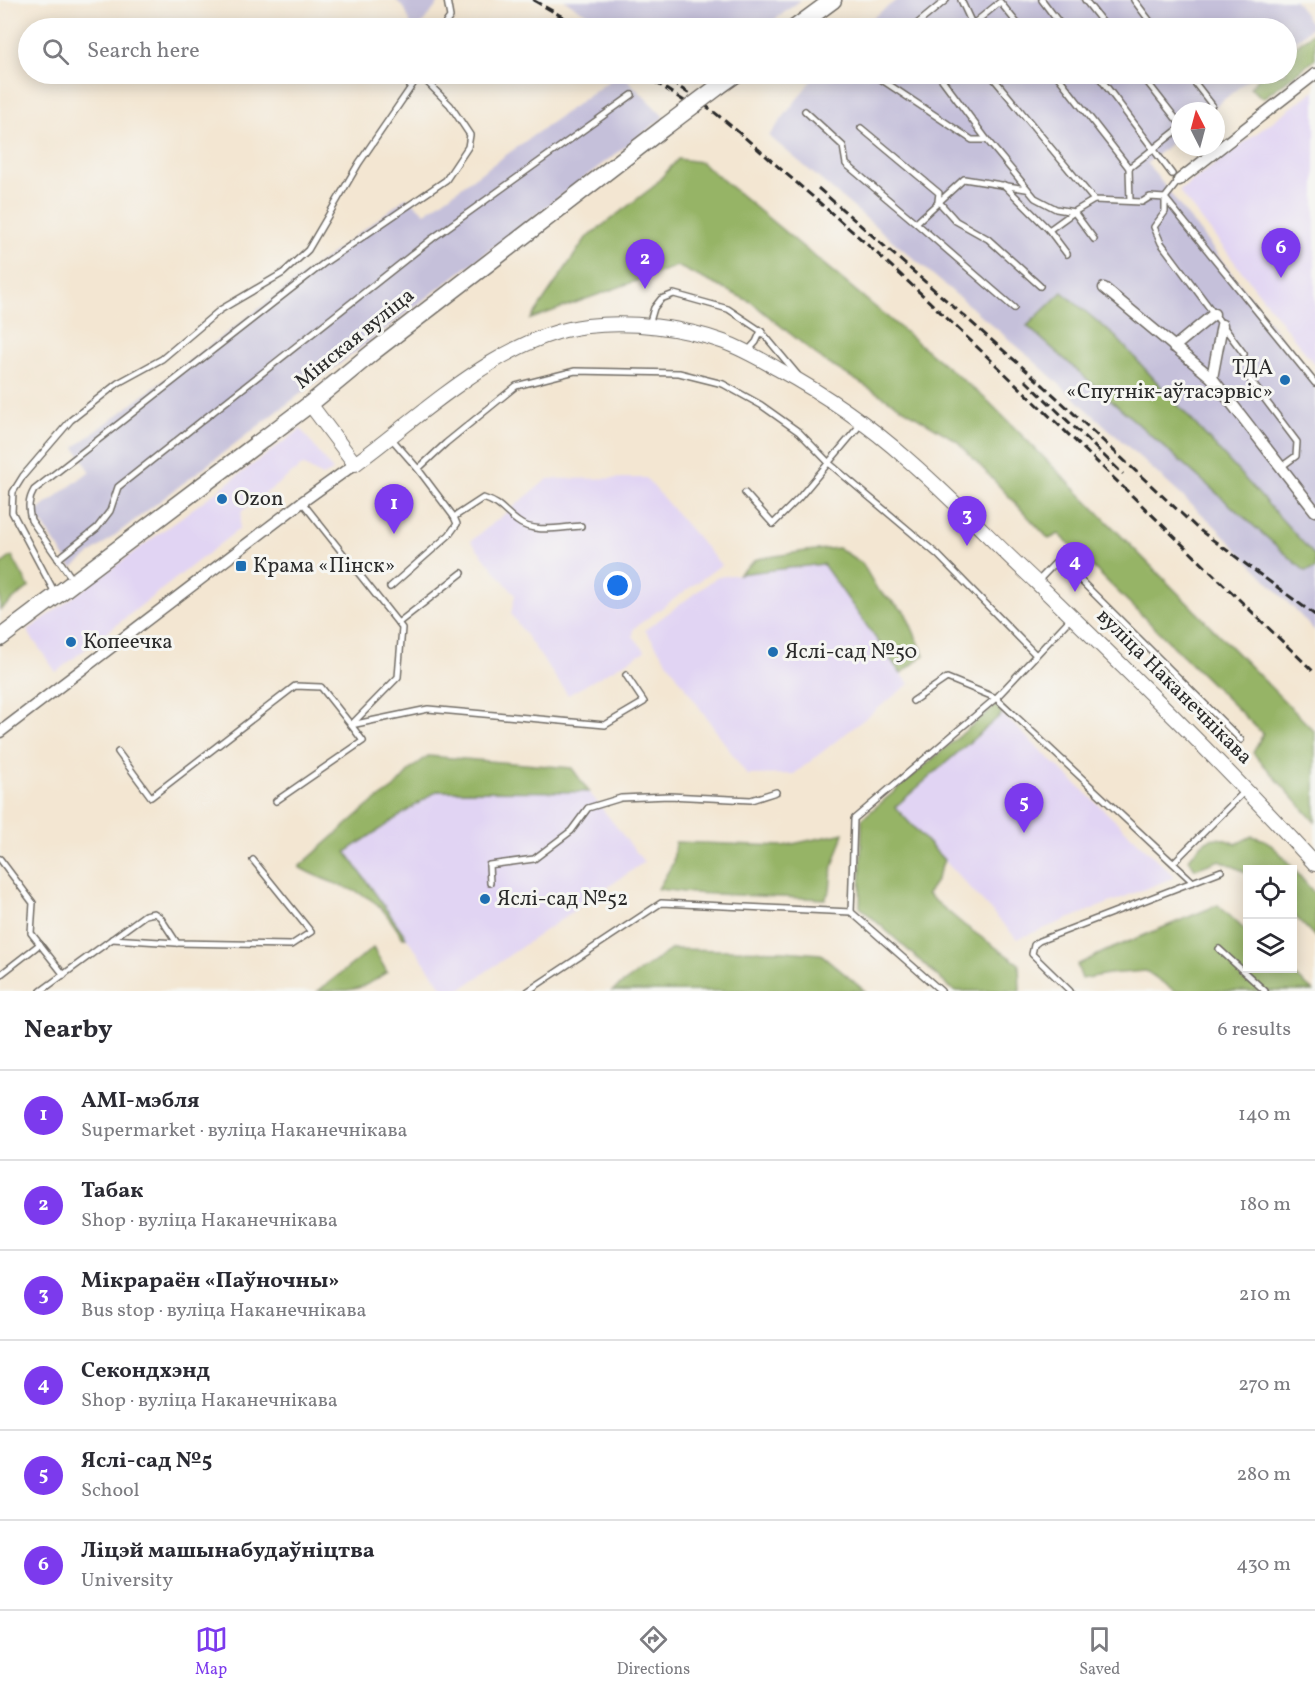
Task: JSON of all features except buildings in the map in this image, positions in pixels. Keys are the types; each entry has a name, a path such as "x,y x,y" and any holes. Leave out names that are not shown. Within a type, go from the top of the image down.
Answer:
{"main road":[{"path":"809,18 833,0"},
{"name":"Мінская вуліца","path":"0,638 310,404 373,352 722,84"},
{"name":"вуліца Наканечнікава","path":"355,464 490,363 552,334 584,326 616,324 648,326 723,341 804,383 862,423 906,458 1072,616 1247,789 1315,864"},
{"path":"310,404 355,464"}],"street":[{"path":"1176,177 1315,74"},
{"path":"1104,288 1212,378 1315,511"},
{"path":"1174,347 1214,314"},
{"path":"1212,378 1222,325"},
{"name":"вуліца Наканечнікава","path":"0,732 355,464"}],"lane":[{"path":"447,0 449,18"},
{"path":"924,18 946,0"},
{"path":"961,0 968,18"},
{"path":"1042,0 1056,18"},
{"path":"1085,0 1099,18"},
{"path":"1134,0 1148,18"},
{"path":"981,18 1000,2 1013,18"},
{"path":"56,594 12,512 13,492 22,476 70,420 118,383 162,359 220,310 284,273 308,250 359,163 413,84"},
{"path":"74,581 31,520 28,509 34,490 323,264 446,180 468,147 470,135 450,105 430,84"},
{"path":"887,84 972,140 987,140"},
{"path":"945,84 1026,189 1035,198 1056,209 1074,212 1094,239"},
{"path":"998,84 1094,201"},
{"path":"1064,84 1129,168 1130,201"},
{"path":"1103,84 1176,177 1165,198 1166,212 1154,227 1161,243 1244,354"},
{"path":"1148,84 1171,114"},
{"path":"1196,84 1210,102"},
{"path":"58,559 97,528 110,511 118,487 433,238 632,95"},
{"path":"805,111 843,146 846,164 1014,308"},
{"path":"861,128 939,193 938,201"},
{"path":"1129,168 1171,133"},
{"path":"916,223 964,179 1026,189"},
{"path":"1003,184 1049,230 1068,254"},
{"path":"1049,230 1094,201 1142,202 1150,197 1165,198 1315,383"},
{"path":"938,201 956,220 988,239 1040,286"},
{"path":"648,326 654,308 661,299 674,294 728,309 761,331 804,383"},
{"path":"747,352 756,342 761,331"},
{"path":"418,469 516,386 575,371 679,374 723,384 760,405 799,432 830,464 938,555 1036,655"},
{"path":"1248,377 1297,442 1296,456 1281,467"},
{"path":"745,494 773,524 830,464 862,423"},
{"path":"390,587 449,535 457,524 418,469 391,438"},
{"path":"454,517 483,498 498,503 518,523 532,528 581,526"},
{"path":"302,502 402,628 398,677 351,725"},
{"path":"1036,583 1059,560 1241,740"},
{"path":"398,623 462,573"},
{"path":"851,912 854,819 996,698 1072,616"},
{"path":"351,725 428,708 605,725 644,702 626,675"},
{"path":"913,701 947,678 996,698 1193,882"},
{"path":"118,752 152,798 295,686 321,687 363,741 276,801"},
{"path":"1173,864 1247,789"},
{"path":"490,883 489,865 534,860 571,831 588,808 621,798 669,796 751,800 776,792"},
{"path":"0,859 33,903 31,933 64,975"},
{"path":"112,939 177,943 291,945 311,932 253,860"},
{"path":"1070,991 1032,954 1034,945 1039,941 1221,872"},
{"path":"528,991 661,903 851,912 941,991"},
{"path":"41,991 145,915 154,913 160,917 177,943"},
{"path":"0,975 40,944"},
{"path":"1219,949 1264,991"}],"shaded area":[{"path":"396,0 441,0 427,18 408,18 405,9"},
{"path":"564,0 801,0 777,18 594,18"},
{"path":"897,0 1295,0 1313,26 1297,40 1297,18 872,18"},
{"path":"605,84 632,84 664,117 72,568 35,513 90,471 75,447 407,197 425,213"},
{"path":"808,84 1243,84 1221,102 1171,102 1171,143 1147,163 1315,382 1315,631 1215,526 1025,353 769,136"},
{"path":"1315,90 1315,365 1179,191"},
{"path":"301,429 333,471 322,476 303,465 242,511 239,529 56,672 27,631"},
{"path":"646,478 721,565 634,628 633,636 645,651 568,695 511,614 515,595 471,541 548,479"},
{"name":"Яслі-сад №50","path":"823,563 909,684 794,774 747,775 645,630 717,577"},
{"path":"1002,714 1175,877 1017,939 895,807"},
{"name":"Яслі-сад №52","path":"437,791 589,792 644,862 458,991 445,991 345,852"}],"green space":[{"path":"1315,31 1315,59 1297,72 1297,45"},
{"path":"1253,84 1282,84 1263,98 1250,88"},
{"path":"678,159 701,162 988,401 1315,732 1315,822 1253,753 1263,734 1059,534 1049,539 957,441 824,361 751,302 677,266 531,319 586,238 653,187"},
{"path":"1062,292 1116,337 1315,556 1315,569 1305,571 1027,326"},
{"path":"838,548 862,563 877,589 905,612 924,655 901,674 823,564 739,574 757,559"},
{"path":"12,556 29,587 0,610 0,565"},
{"path":"996,705 1002,714 895,807 944,860 936,881 927,894 964,925 1019,964 1020,991 954,991 860,907 862,819"},
{"path":"428,756 572,768 589,792 437,791 346,852 406,937 403,938 384,912 369,898 299,867 368,806 394,788 411,769"},
{"path":"844,833 832,869 830,890 825,899 692,893 658,889 673,863 675,842 783,846"},
{"path":"1252,836 1265,840 1290,865 1243,865 1243,871 1220,860 1195,869 1189,859 1204,842 1215,838 1236,844"},
{"path":"1297,873 1315,894 1315,937 1297,918"},
{"path":"1218,905 1243,928 1243,973 1293,973 1313,991 1175,991 1146,971 1082,979 1077,965"},
{"path":"373,948 387,972 356,989 318,991"},
{"path":"672,949 821,954 865,991 612,991"}],"railway":[{"path":"533,0 564,18"},
{"path":"658,84 701,112"},
{"path":"675,84 723,119 898,272 1315,673"},
{"path":"818,188 1044,386 1198,529 1315,615"},
{"path":"1025,380 1123,474"}],"place":[{"name":"Ліцэй машынабудаўніцтва","path":"1281,278"},
{"name":"Табак","path":"645,289"},
{"name":"ТДА «Спутнік-аўтасэрвіс»","path":"1285,380"},
{"name":"Ozon","path":"222,499"},
{"name":"AMI-мэбля","path":"394,534"},
{"name":"Мікрараён «Паўночны»","path":"967,546"},
{"name":"Крама «Пінск»","path":"241,566"},
{"name":"Секондхэнд","path":"1075,592"},
{"name":"Копеечка","path":"71,642"},
{"name":"Яслі-сад №50","path":"773,652"},
{"name":"Яслі-сад №5","path":"1024,833"},
{"name":"Яслі-сад №52","path":"485,899"}]}
